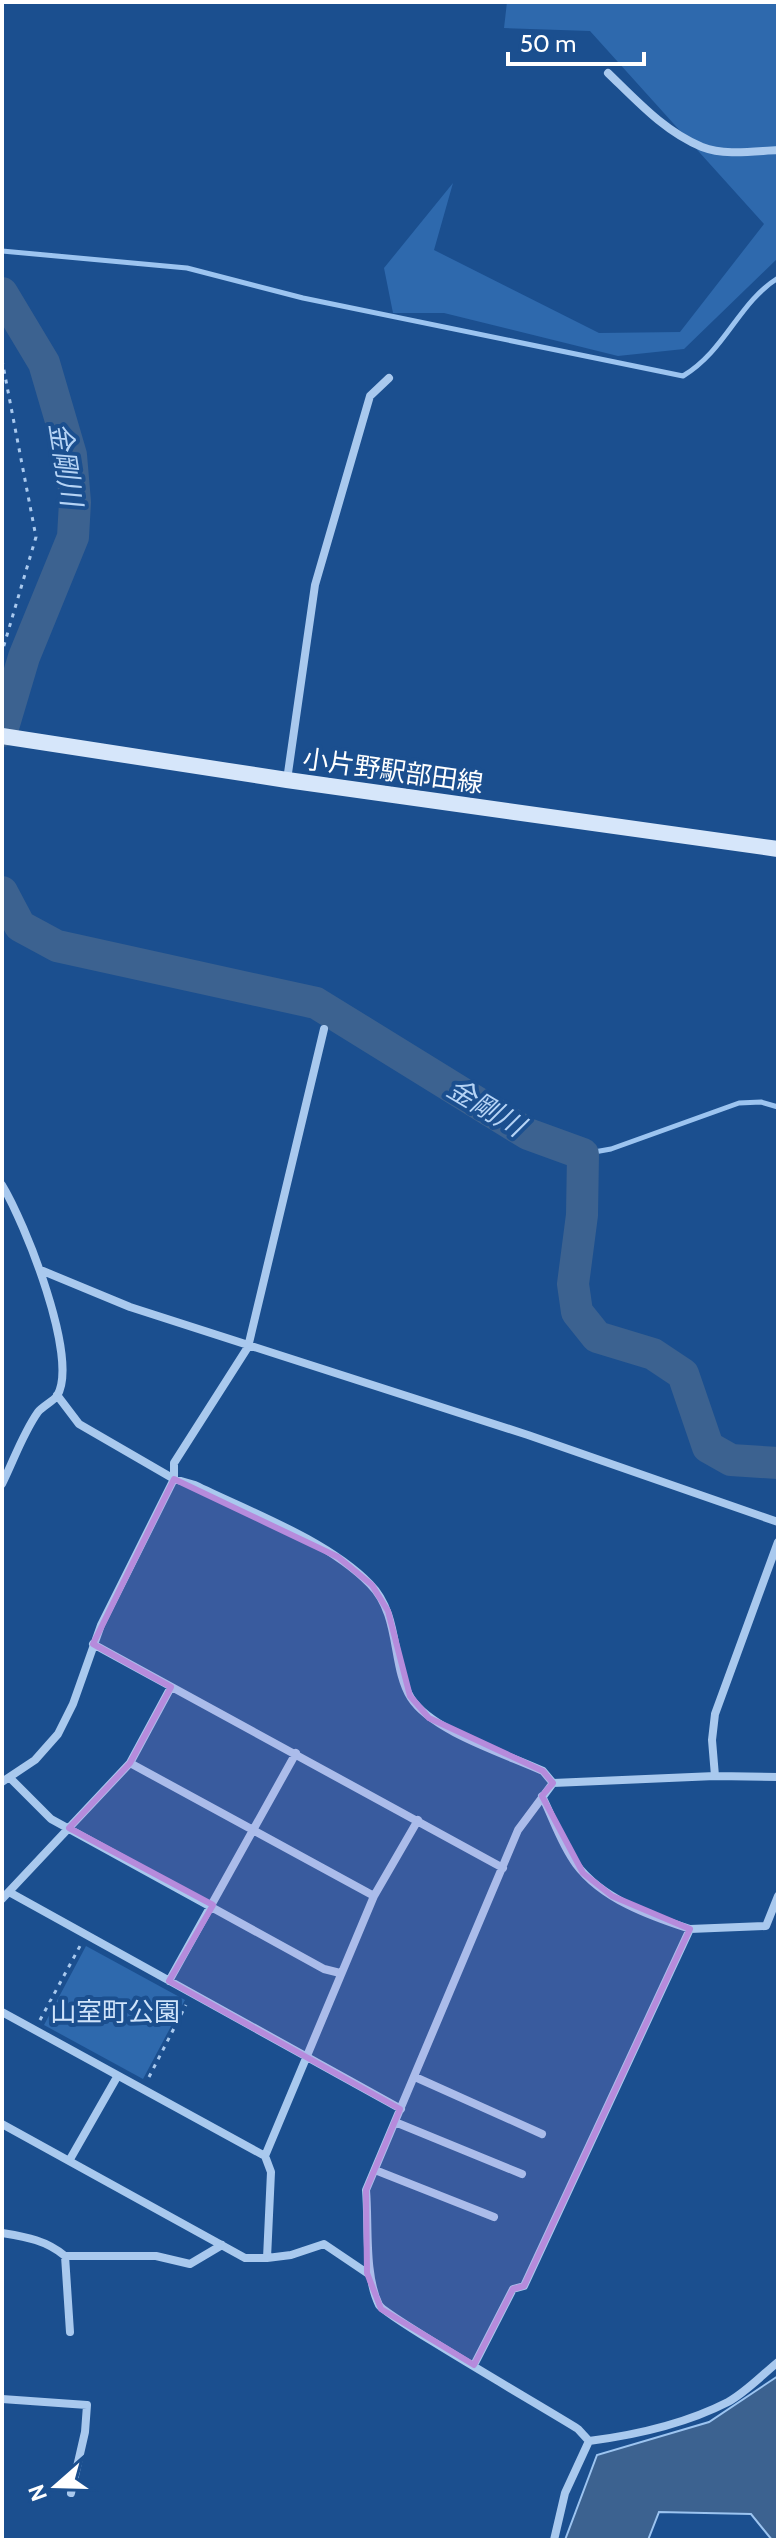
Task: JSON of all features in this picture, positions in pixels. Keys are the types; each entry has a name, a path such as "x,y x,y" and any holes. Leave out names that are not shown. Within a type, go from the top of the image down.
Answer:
{"main road":[{"name":"小片野駅部田線","path":"2,736 287,780 778,849"}],"street":[{"path":"608,73 656,120 704,148 735,152 778,150"},
{"path":"287,780 315,585 370,396 389,378"},
{"path":"324,1029 248,1347 174,1463 174,1479 93,1644 73,1704 58,1734 35,1760 6,1780 51,1819 213,1905 324,1969 340,1973"},
{"path":"2,1185 19,1213 43,1271 63,1366 57,1395 38,1412 2,1484"},
{"path":"43,1271 130,1307 528,1435 778,1522"},
{"path":"57,1395 79,1424 174,1479 195,1485 338,1557 372,1585 388,1611 410,1696 429,1718 543,1771 553,1783"},
{"path":"715,1776 712,1740 715,1714 778,1542"},
{"path":"93,1644 503,1868"},
{"path":"2,1899 130,1763 171,1687"},
{"path":"169,1981 296,1753"},
{"path":"130,1763 374,1896"},
{"path":"589,2441 578,2429 381,2309 367,2273 371,2248 366,2190 518,1830 553,1783 715,1776 778,1777"},
{"path":"542,1796 575,1863 597,1886 659,1919 690,1929 766,1926 778,1896"},
{"path":"265,2156 374,1896 418,1820"},
{"path":"9,1892 401,2109"},
{"path":"474,2365 513,2289 524,2286 690,1929"},
{"path":"2,2012 265,2156 271,2172 267,2258"},
{"path":"69,2161 117,2077"},
{"path":"415,2077 542,2134"},
{"path":"395,2122 522,2174"},
{"path":"2,2124 245,2258 291,2255 324,2244 367,2273"},
{"path":"375,2170 494,2217"},
{"path":"2,2233 28,2236 53,2246 65,2256 156,2256 190,2264 222,2245"},
{"path":"65,2256 70,2332"},
{"path":"589,2441 630,2436 730,2401 778,2362"},
{"path":"2,2399 87,2405 85,2432 71,2493"},
{"path":"554,2540 565,2493 589,2441"}],"path":[{"path":"2,360 36,537 2,652"},
{"path":"34,2030 87,1935"},
{"path":"142,2091 192,1994"}],"highlighted area":[{"path":"174,1479 338,1557 372,1585 388,1611 410,1696 429,1718 543,1771 553,1783 542,1796 583,1873 612,1896 690,1929 524,2286 513,2289 474,2365 381,2309 367,2273 366,2190 400,2109 169,1981 213,1905 69,1828 130,1763 171,1687 93,1644"}],"green space":[{"path":"507,2 778,2 778,258 684,349 618,356 444,313 393,313 384,268 453,183 434,250 599,333 680,332 764,224 590,31 504,28"},
{"name":"山室町公園","path":"86,1946 185,2000 143,2079 44,2025"}],"shaded area":[{"path":"778,2376 778,2540 772,2540 751,2514 659,2512 648,2540 565,2540 597,2455 709,2422"}],"waterway":[{"path":"2,251 187,268 303,298 683,376 710,353 752,300 778,278"},
{"name":"金剛川","path":"2,293 44,363 71,455 75,502 73,537 24,657 2,731"},
{"name":"金剛川","path":"2,892 20,926 57,946 316,1003 528,1134 583,1154 582,1215 573,1284 577,1312 597,1337 653,1354 683,1374 708,1447 731,1460 778,1463"},
{"path":"583,1154 611,1149 739,1103 761,1102 778,1107"}]}
